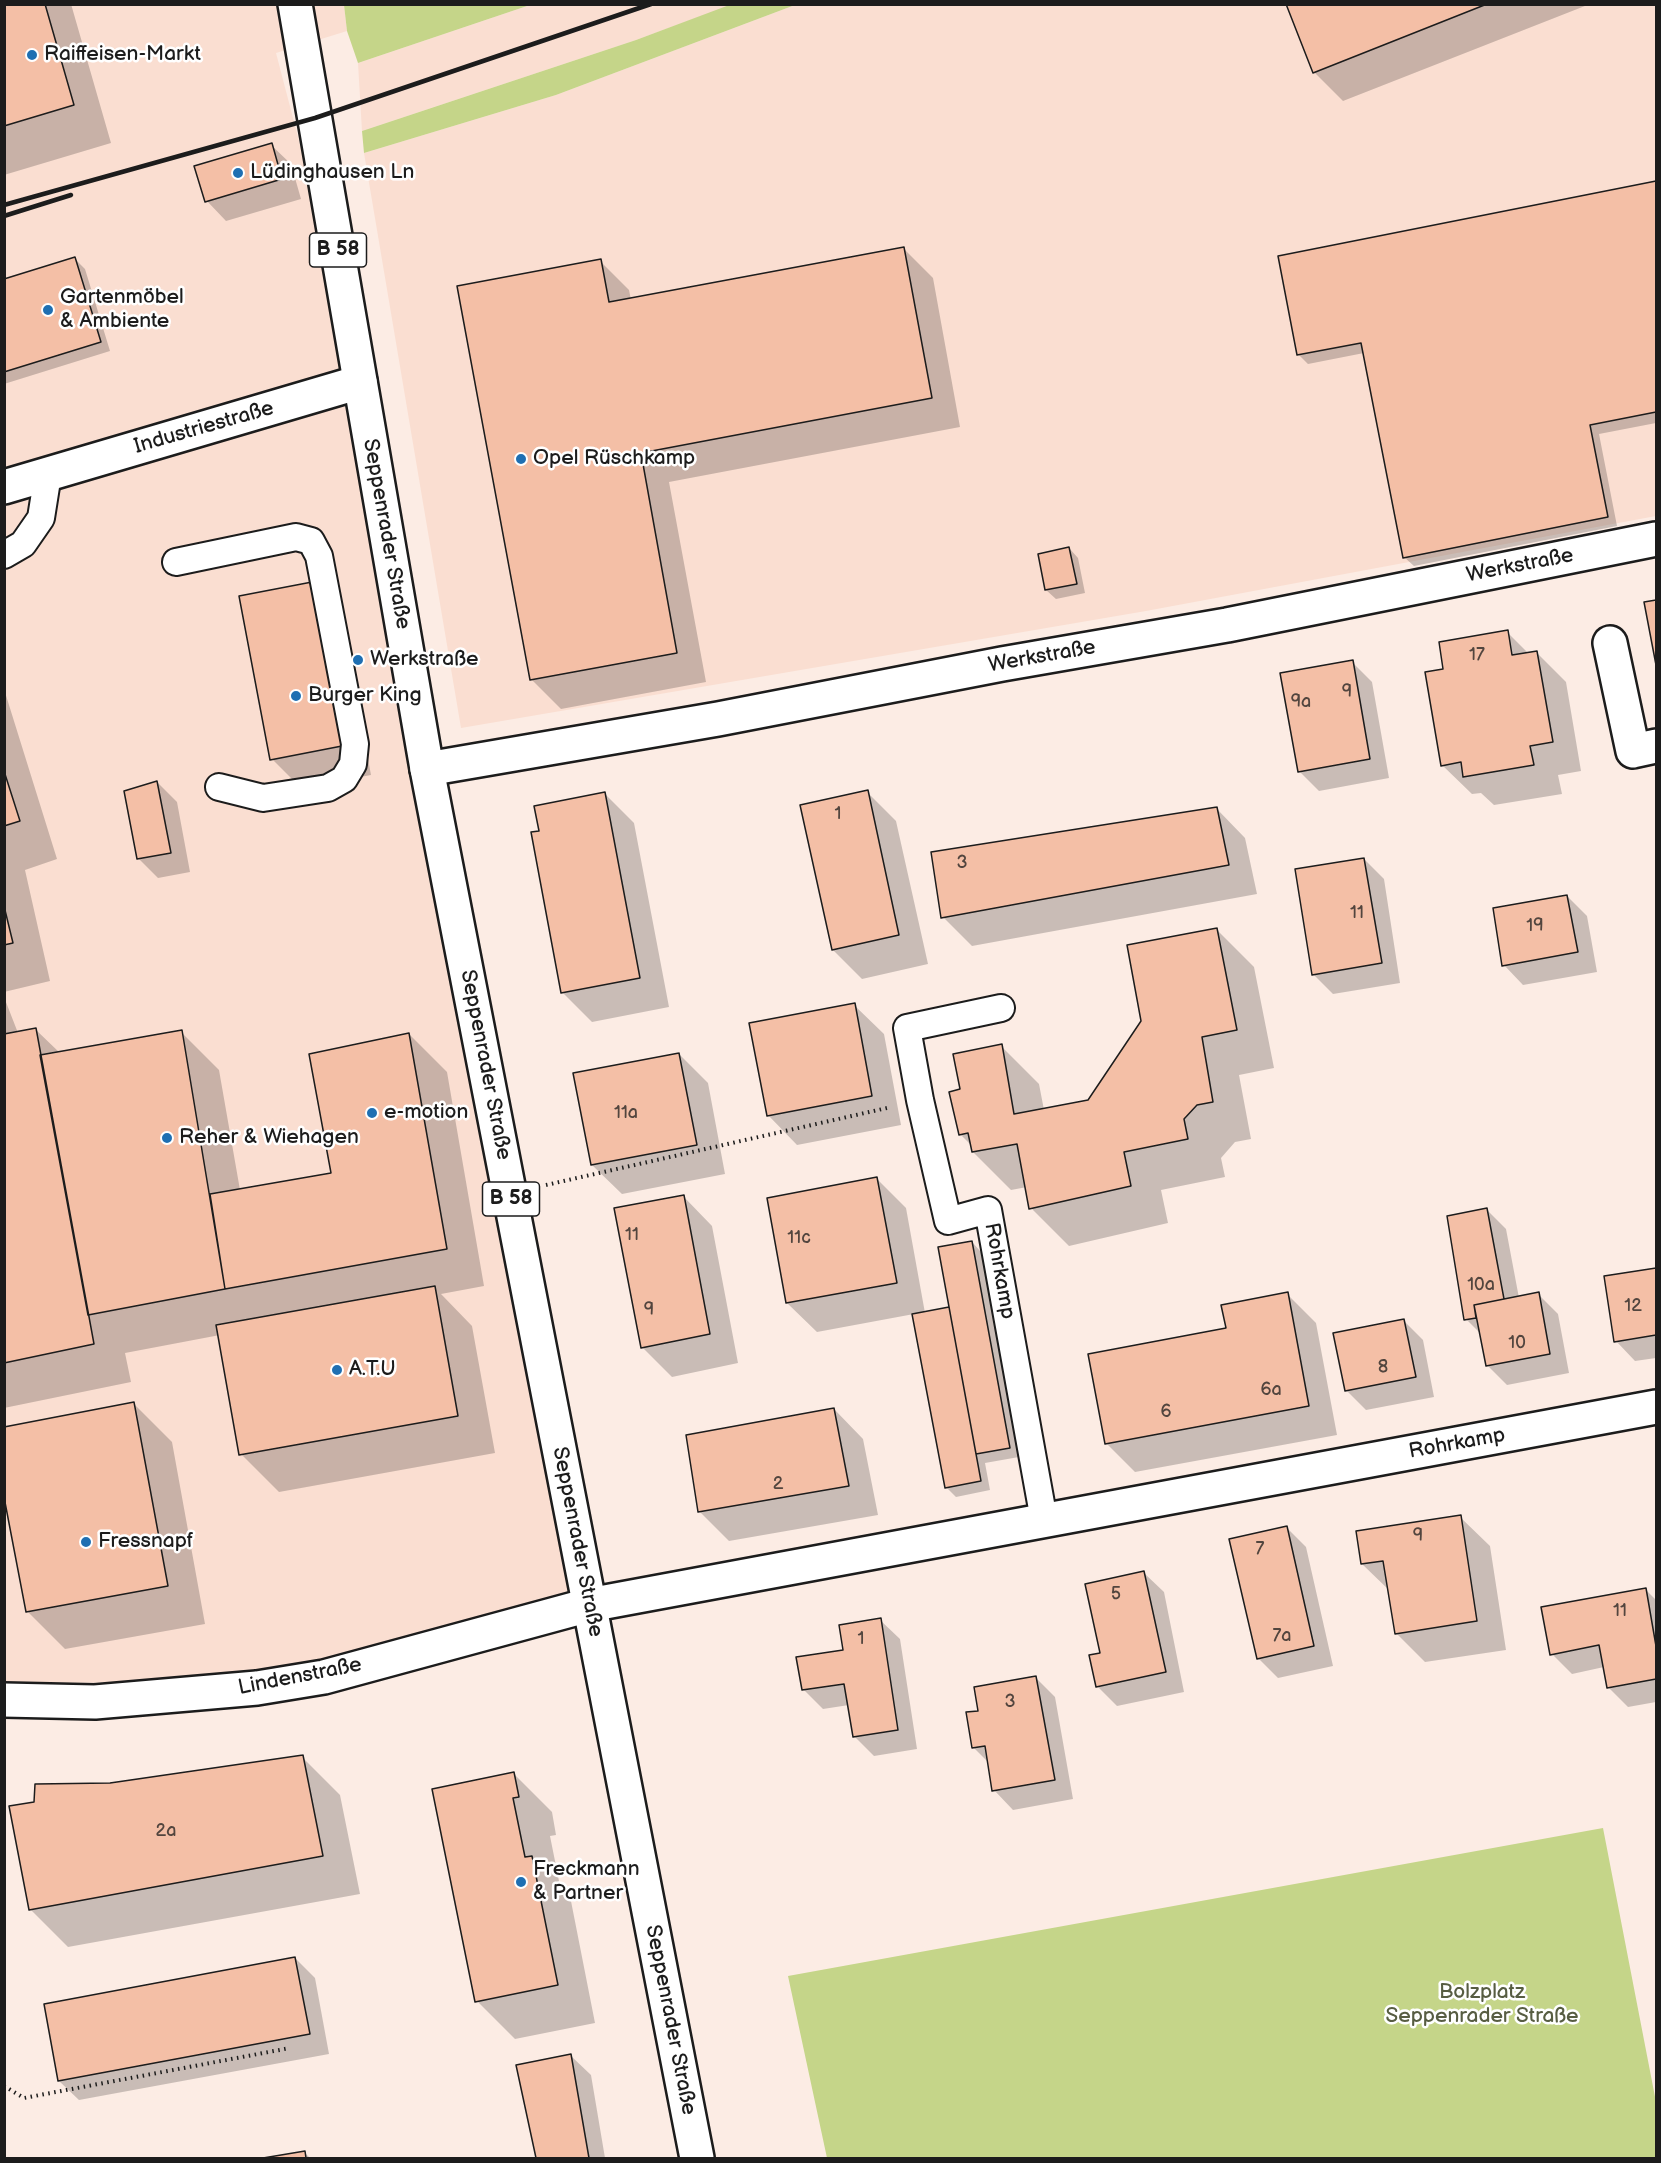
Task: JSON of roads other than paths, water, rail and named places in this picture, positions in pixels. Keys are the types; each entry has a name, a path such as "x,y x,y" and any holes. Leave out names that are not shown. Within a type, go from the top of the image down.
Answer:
{"street":[{"name":"Seppenrader Straße","path":"295,4 427,769 697,2158"},
{"name":"Industriestraße","path":"4,487 360,382"},
{"name":"Werkstraße","path":"427,769 718,719 1002,664 1227,625 1656,539"},
{"path":"1610,643 1633,751 1656,746"},
{"name":"Rohrkamp","path":"589,1605 1656,1407"},
{"name":"Lindenstraße","path":"4,1700 95,1702 257,1689 324,1677 589,1605"}],"lane":[{"path":"4,555 24,544 41,518 48,474"},
{"path":"176,562 296,537 311,541 319,556 356,744 353,764 344,779 328,788 263,798 219,787"},
{"name":"Rohrkamp","path":"1001,1008 907,1028 920,1100 948,1221 988,1210 1044,1520"}],"railway":[{"path":"4,205 315,118 651,4"},
{"path":"4,216 71,195"}],"place":[{"name":"Raiffeisen-Markt","path":"32,55"},
{"name":"Lüdinghausen Ln","path":"238,173"},
{"name":"Gartenmöbel & Ambiente","path":"48,310"},
{"name":"Opel Rüschkamp","path":"521,459"},
{"name":"Werkstraße","path":"358,660"},
{"name":"Burger King","path":"296,696"},
{"name":"e-motion","path":"372,1113"},
{"name":"Reher & Wiehagen","path":"167,1138"},
{"name":"A.T.U","path":"337,1370"},
{"name":"Fressnapf","path":"86,1542"},
{"name":"Freckmann & Partner","path":"521,1882"}],"park label":[{"name":"Bolzplatz Seppenrader Straße","path":"1482,2005"}]}
